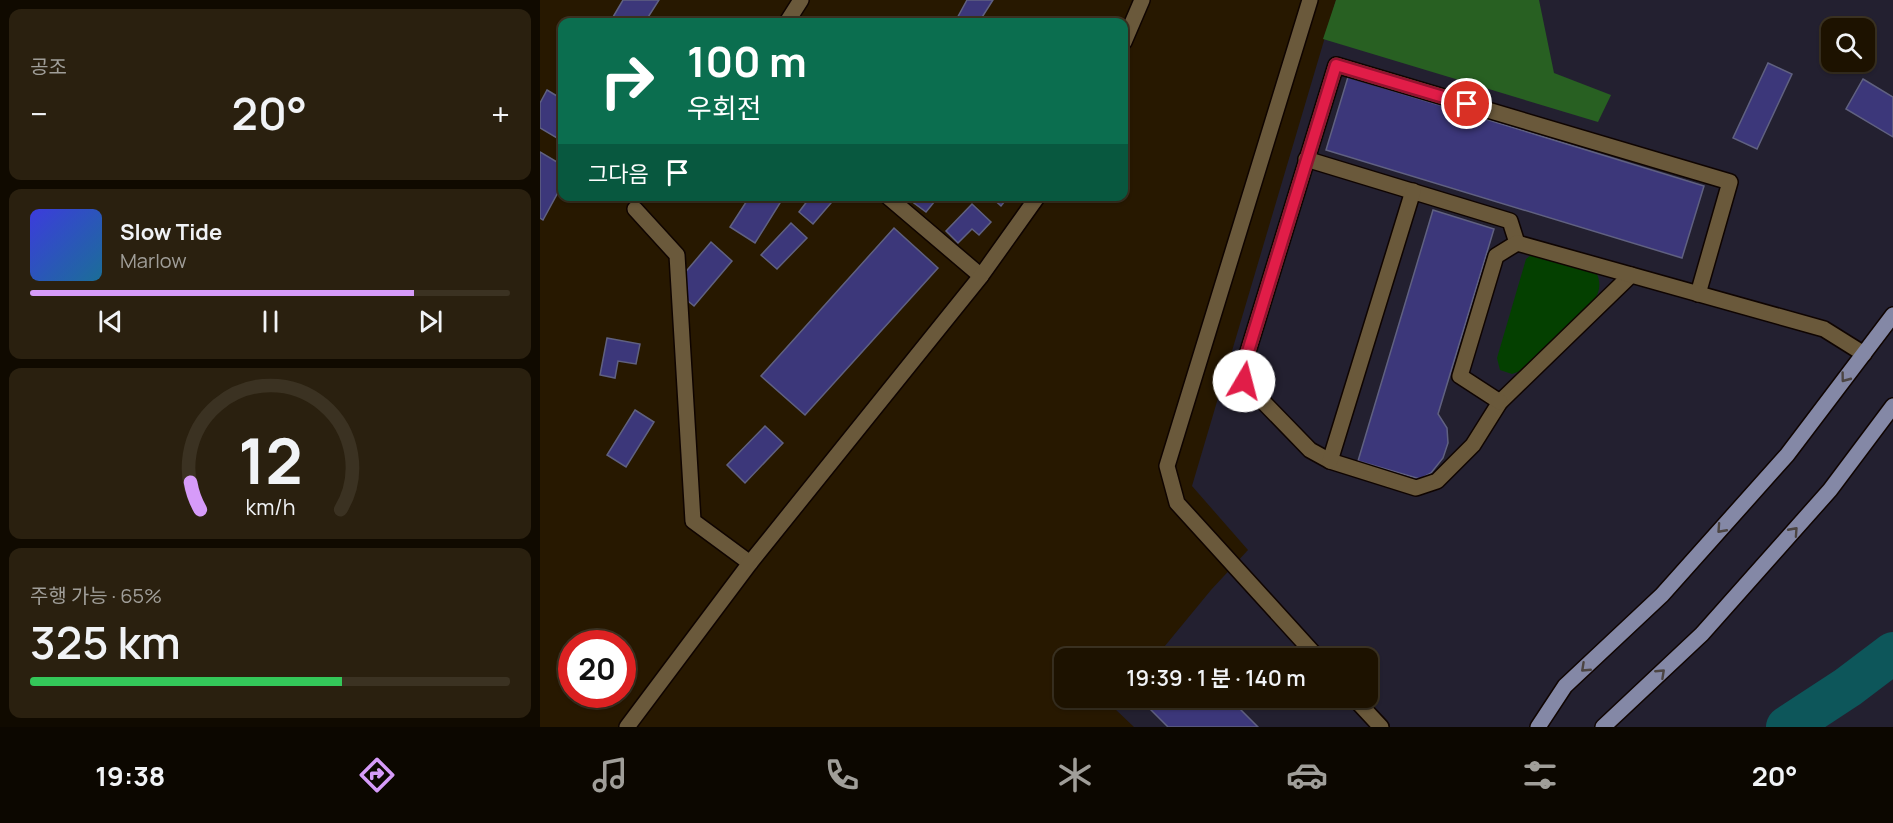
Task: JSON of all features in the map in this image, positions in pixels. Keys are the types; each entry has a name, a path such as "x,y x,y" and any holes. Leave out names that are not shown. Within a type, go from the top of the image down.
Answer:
{"main road":[{"path":"1538,727 1565,686 1662,595 1787,455 1893,315"},
{"path":"1603,727 1702,634 1830,490 1893,406"}],"street":[{"path":"790,18 801,0"},
{"path":"1128,33 1142,0"},
{"path":"1309,648 1177,503 1167,466 1310,0"},
{"path":"1630,275 1500,402 1473,445 1437,481 1416,488 1330,461 1310,450 1244,381 1242,371 1336,65 1730,182 1698,294"},
{"path":"1306,159 1510,220 1517,243"},
{"path":"1330,461 1413,191"},
{"path":"893,201 981,276"},
{"path":"627,727 750,563 981,276 1034,201"},
{"path":"635,209 677,255 693,521 750,563"},
{"path":"1500,402 1460,376 1496,256 1517,243 1824,329 1864,354"},
{"path":"1363,708 1381,727"}],"shaded area":[{"path":"1336,0 1893,0 1893,727 1134,727 1114,708 1378,708 1378,648 1163,648 1211,590 1248,550 1192,486"}],"green space":[{"path":"1336,0 1539,0 1554,73 1611,95 1598,122 1323,39"},
{"path":"1531,255 1595,270 1599,279 1599,287 1593,303 1523,370 1512,374 1500,370 1497,358 1526,259"}],"building":[{"path":"623,0 659,0 648,18 612,18"},
{"path":"967,0 993,0 982,18 957,18"},
{"path":"1768,63 1792,74 1757,149 1733,138"},
{"path":"1348,77 1704,186 1682,258 1326,150"},
{"path":"1863,79 1893,97 1893,137 1846,109"},
{"path":"547,90 558,97 558,139 540,128 540,103"},
{"path":"540,152 558,163 558,192 543,220 540,218"},
{"path":"747,201 777,201 780,203 755,243 730,227"},
{"path":"807,201 833,201 813,224 799,212"},
{"path":"911,201 935,201 926,212"},
{"path":"996,201 1005,201 1001,206"},
{"path":"972,204 991,222 979,235 972,229 958,243 946,231"},
{"path":"1433,210 1494,229 1438,414 1447,428 1448,443 1443,458 1431,473 1420,479 1358,461"},
{"path":"791,223 807,238 777,269 761,255"},
{"path":"894,228 938,268 805,415 761,376"},
{"path":"711,242 732,261 694,306 672,288"},
{"path":"607,338 640,344 636,364 618,361 615,378 600,375"},
{"path":"635,410 654,422 626,467 607,455"},
{"path":"765,426 783,443 745,483 727,465"},
{"path":"1149,708 1239,708 1258,727 1168,727"}],"waterway":[{"path":"1787,727 1848,687 1893,653"}],"route":[{"path":"1244,381 1242,371 1336,65 1467,104"}]}
